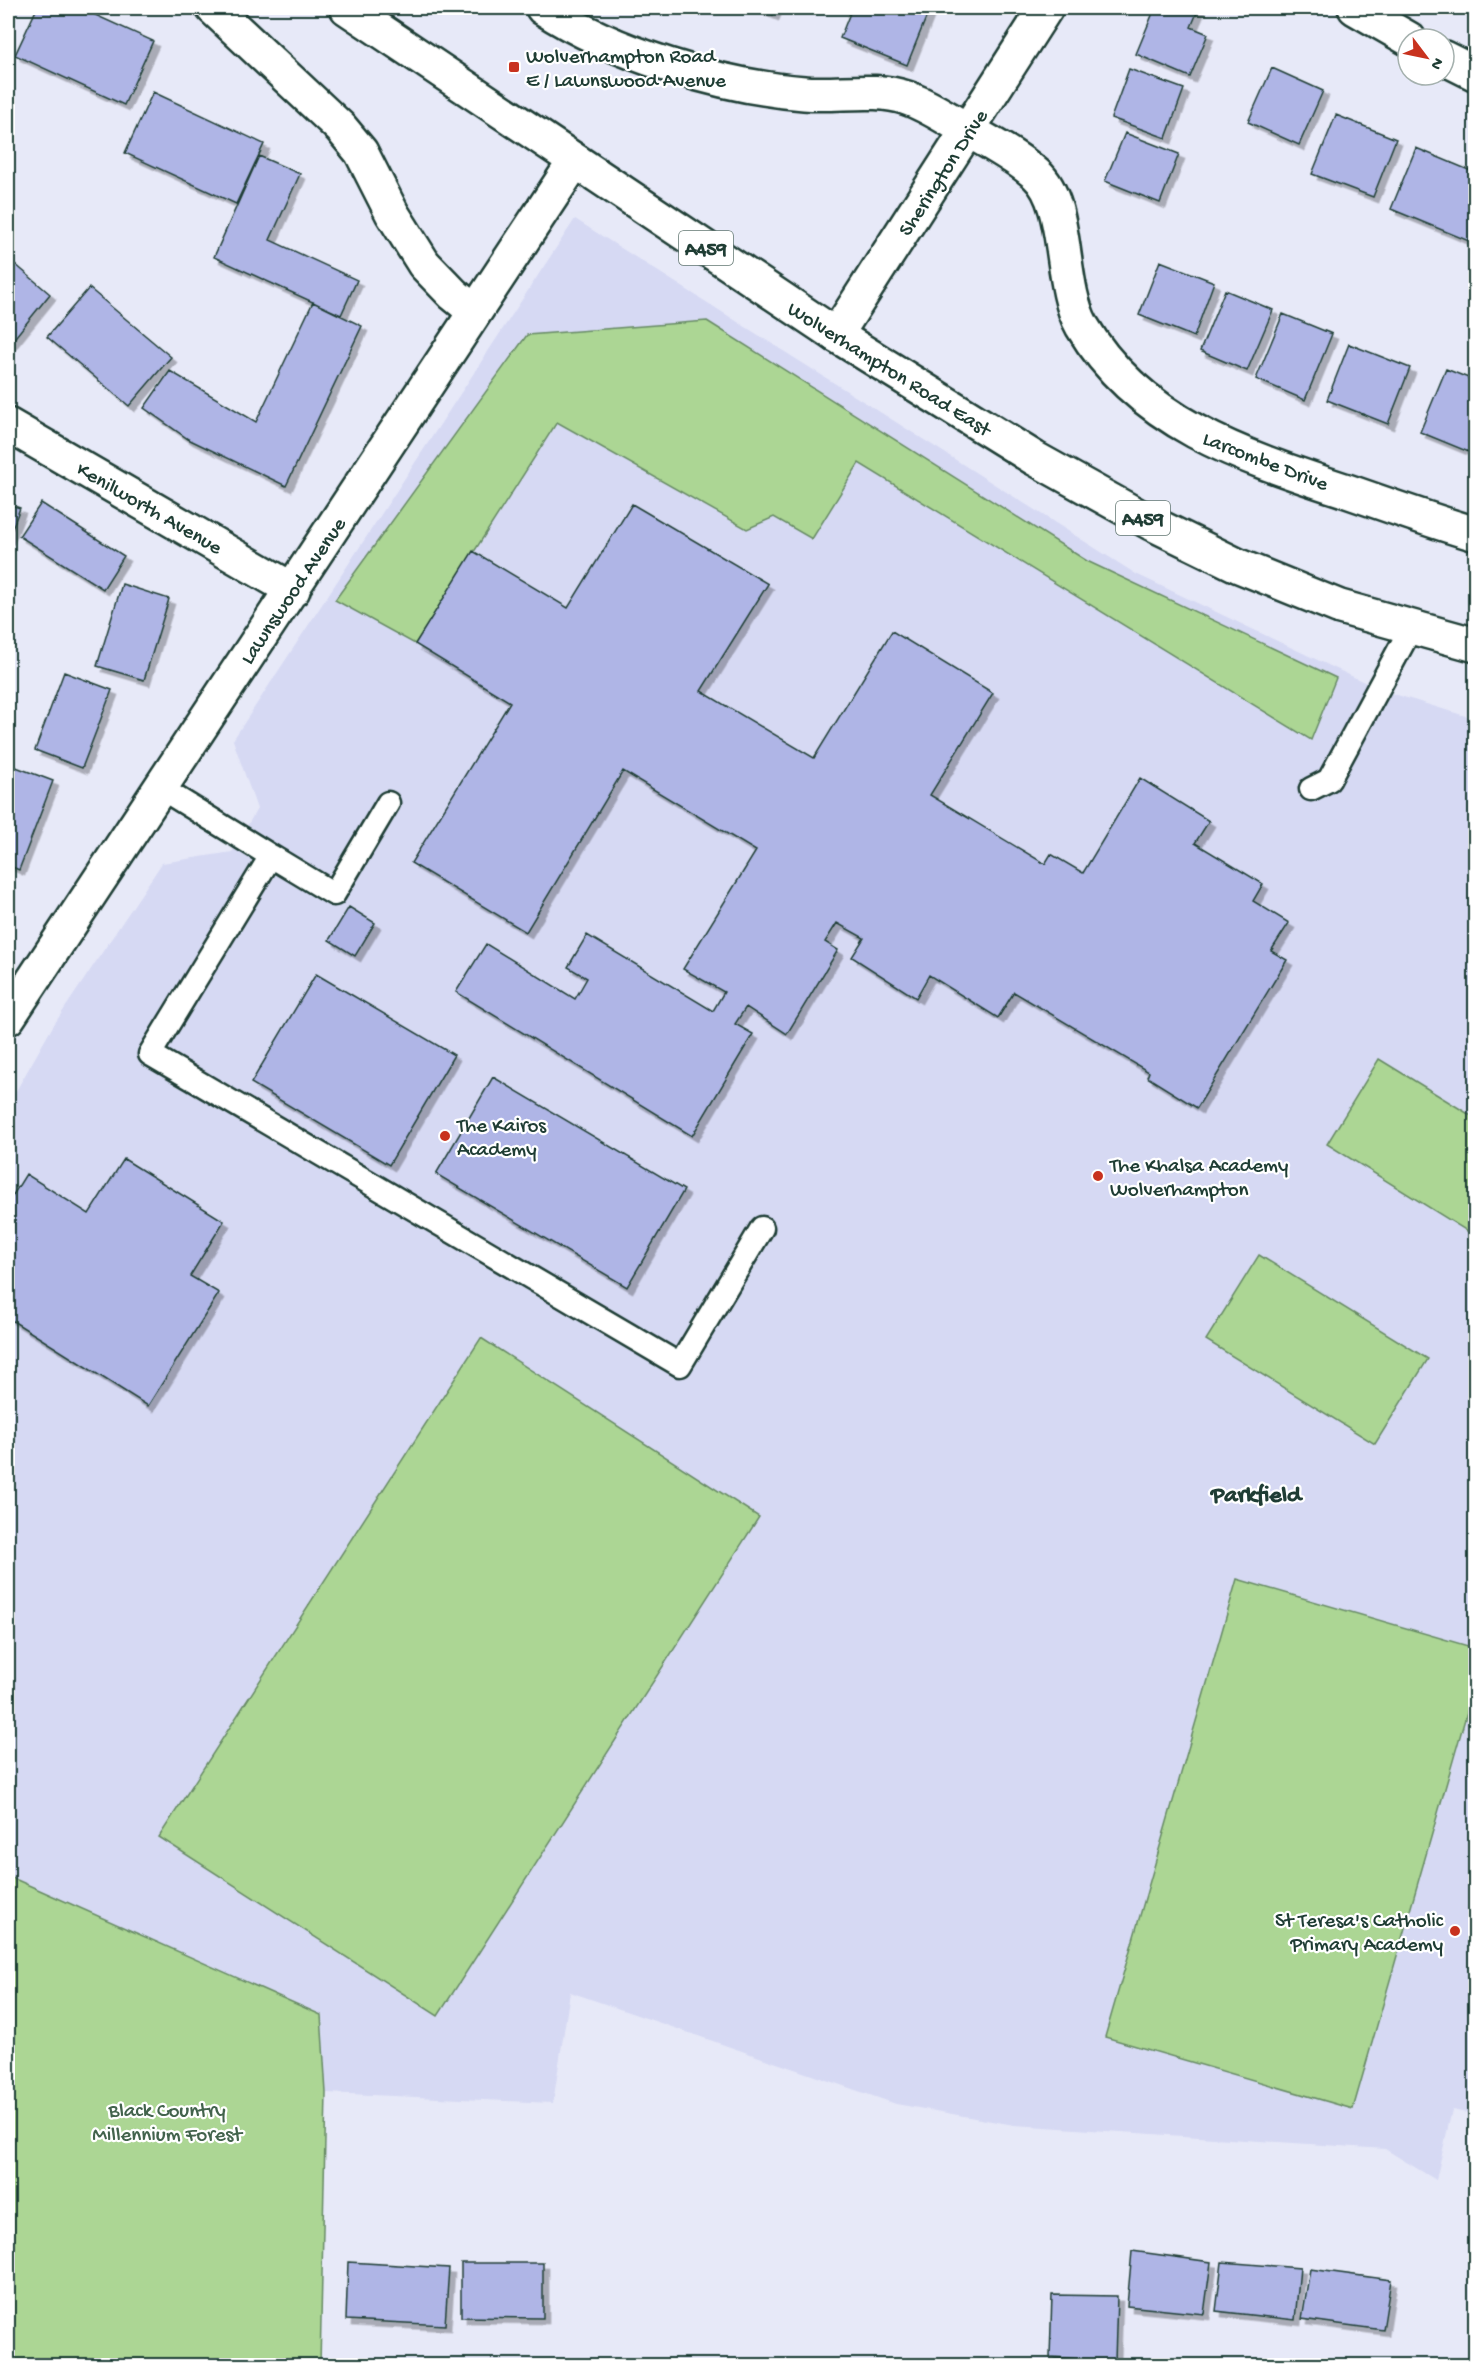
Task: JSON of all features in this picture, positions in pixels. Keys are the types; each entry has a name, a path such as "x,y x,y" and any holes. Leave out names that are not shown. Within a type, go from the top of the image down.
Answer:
{"street":[{"path":"213,8 341,128 361,152 392,213 424,264 453,294 475,312"},
{"name":"Wolverhampton Road East","path":"347,8 836,335 1034,458 1151,523 1239,566 1340,607 1476,645"},
{"name":"Larcombe Drive","path":"543,8 571,26 661,63 733,81 804,93 867,92 907,98 969,131 1037,174 1051,193 1059,226 1066,283 1081,324 1107,360 1142,394 1182,426 1234,452 1476,534"},
{"name":"Sherington Drive","path":"836,335 1046,8"},
{"path":"1355,8 1396,32"},
{"path":"1456,64 1476,75"},
{"name":"Lawnswood Avenue","path":"8,1018 576,161"},
{"name":"Kenilworth Avenue","path":"8,425 293,590"}],"lane":[{"path":"1311,789 1329,780 1411,628"},
{"path":"159,787 334,894 388,803"},
{"path":"271,856 150,1054 680,1365 762,1228"}],"shaded area":[{"name":"The Khalsa Academy Wolverhampton","path":"575,219 1136,574 1381,690 1475,719 1476,2115 1452,2110 1436,2180 1385,2149 1014,2125 896,2104 570,1992 553,2103 326,2093 321,2015 8,1876 8,1105 53,1026 162,863 232,852 257,809 233,740"}],"green space":[{"path":"707,321 1087,561 1336,678 1311,740 859,463 812,539 774,517 747,529 557,422 415,644 335,600 527,335"},
{"path":"1379,1059 1475,1118 1475,1236 1327,1144"},
{"path":"1259,1255 1428,1359 1375,1444 1206,1340"},
{"path":"481,1338 759,1517 438,2016 159,1837"},
{"path":"1237,1579 1475,1648 1475,1684 1353,2109 1105,2037"},
{"name":"Black Country Millennium Forest","path":"8,1876 321,2015 326,2093 320,2365 8,2365"}],"building":[{"path":"37,8 80,8 153,41 124,105 15,55"},
{"path":"756,8 776,8 773,15"},
{"path":"852,8 930,8 907,65 840,38"},
{"path":"1155,8 1199,8 1191,27 1208,34 1190,77 1136,54"},
{"path":"1272,68 1323,91 1299,145 1248,122"},
{"path":"1129,69 1184,89 1166,138 1111,118"},
{"path":"153,92 264,144 236,204 125,153"},
{"path":"1336,115 1396,139 1373,197 1312,174"},
{"path":"1125,133 1179,154 1160,203 1105,181"},
{"path":"1416,148 1476,173 1476,244 1391,209"},
{"path":"259,156 300,174 270,240 357,280 341,315 214,257"},
{"path":"8,258 50,294 8,346"},
{"path":"1160,261 1214,282 1194,337 1139,315"},
{"path":"89,288 171,357 129,406 47,337"},
{"path":"1225,290 1273,310 1247,371 1200,351"},
{"path":"313,302 362,326 286,486 188,439 144,408 170,371 256,422"},
{"path":"1283,314 1332,334 1305,400 1256,379"},
{"path":"1349,344 1410,368 1388,424 1327,400"},
{"path":"1446,369 1476,381 1476,455 1420,432"},
{"path":"41,503 124,556 103,589 19,536"},
{"path":"8,504 20,508 8,539"},
{"path":"632,504 768,584 701,691 814,758 892,631 993,693 930,795 1045,864 1051,854 1083,873 1140,778 1209,821 1195,843 1263,884 1253,901 1289,923 1271,951 1287,960 1197,1108 1147,1077 1149,1072 1014,992 998,1018 929,975 916,998 852,957 864,938 837,923 825,942 838,950 787,1034 746,1007 735,1024 753,1034 692,1136 456,992 486,944 575,999 587,978 568,967 587,935 713,1011 724,992 683,969 756,851 623,771 526,932 411,863 510,702 415,644 473,551 568,608"},
{"path":"122,584 169,599 144,680 97,666"},
{"path":"64,672 112,690 82,768 35,750"},
{"path":"8,764 53,781 19,870 8,865"},
{"path":"349,907 375,923 355,956 329,940"},
{"path":"316,974 454,1055 389,1165 251,1083"},
{"path":"493,1077 684,1190 627,1287 436,1174"},
{"path":"124,1159 224,1221 190,1276 219,1293 148,1406 8,1318 8,1203 26,1174 89,1214"},
{"path":"1132,2251 1211,2262 1204,2314 1127,2306"},
{"path":"348,2262 449,2268 445,2325 346,2320"},
{"path":"1222,2262 1300,2268 1295,2320 1216,2311"},
{"path":"461,2263 543,2263 543,2318 461,2317"},
{"path":"1310,2269 1391,2280 1383,2330 1302,2319"},
{"path":"1052,2295 1117,2296 1115,2361 1050,2357"}],"place":[{"name":"Wolverhampton Road E / Lawnswood Avenue","path":"514,67"},
{"name":"The Kairos Academy","path":"445,1136"},
{"name":"The Khalsa Academy Wolverhampton","path":"1098,1176"},
{"name":"St Teresa's Catholic Primary Academy","path":"1455,1931"}],"district":[{"name":"Parkfield","path":"1256,1493"}]}
